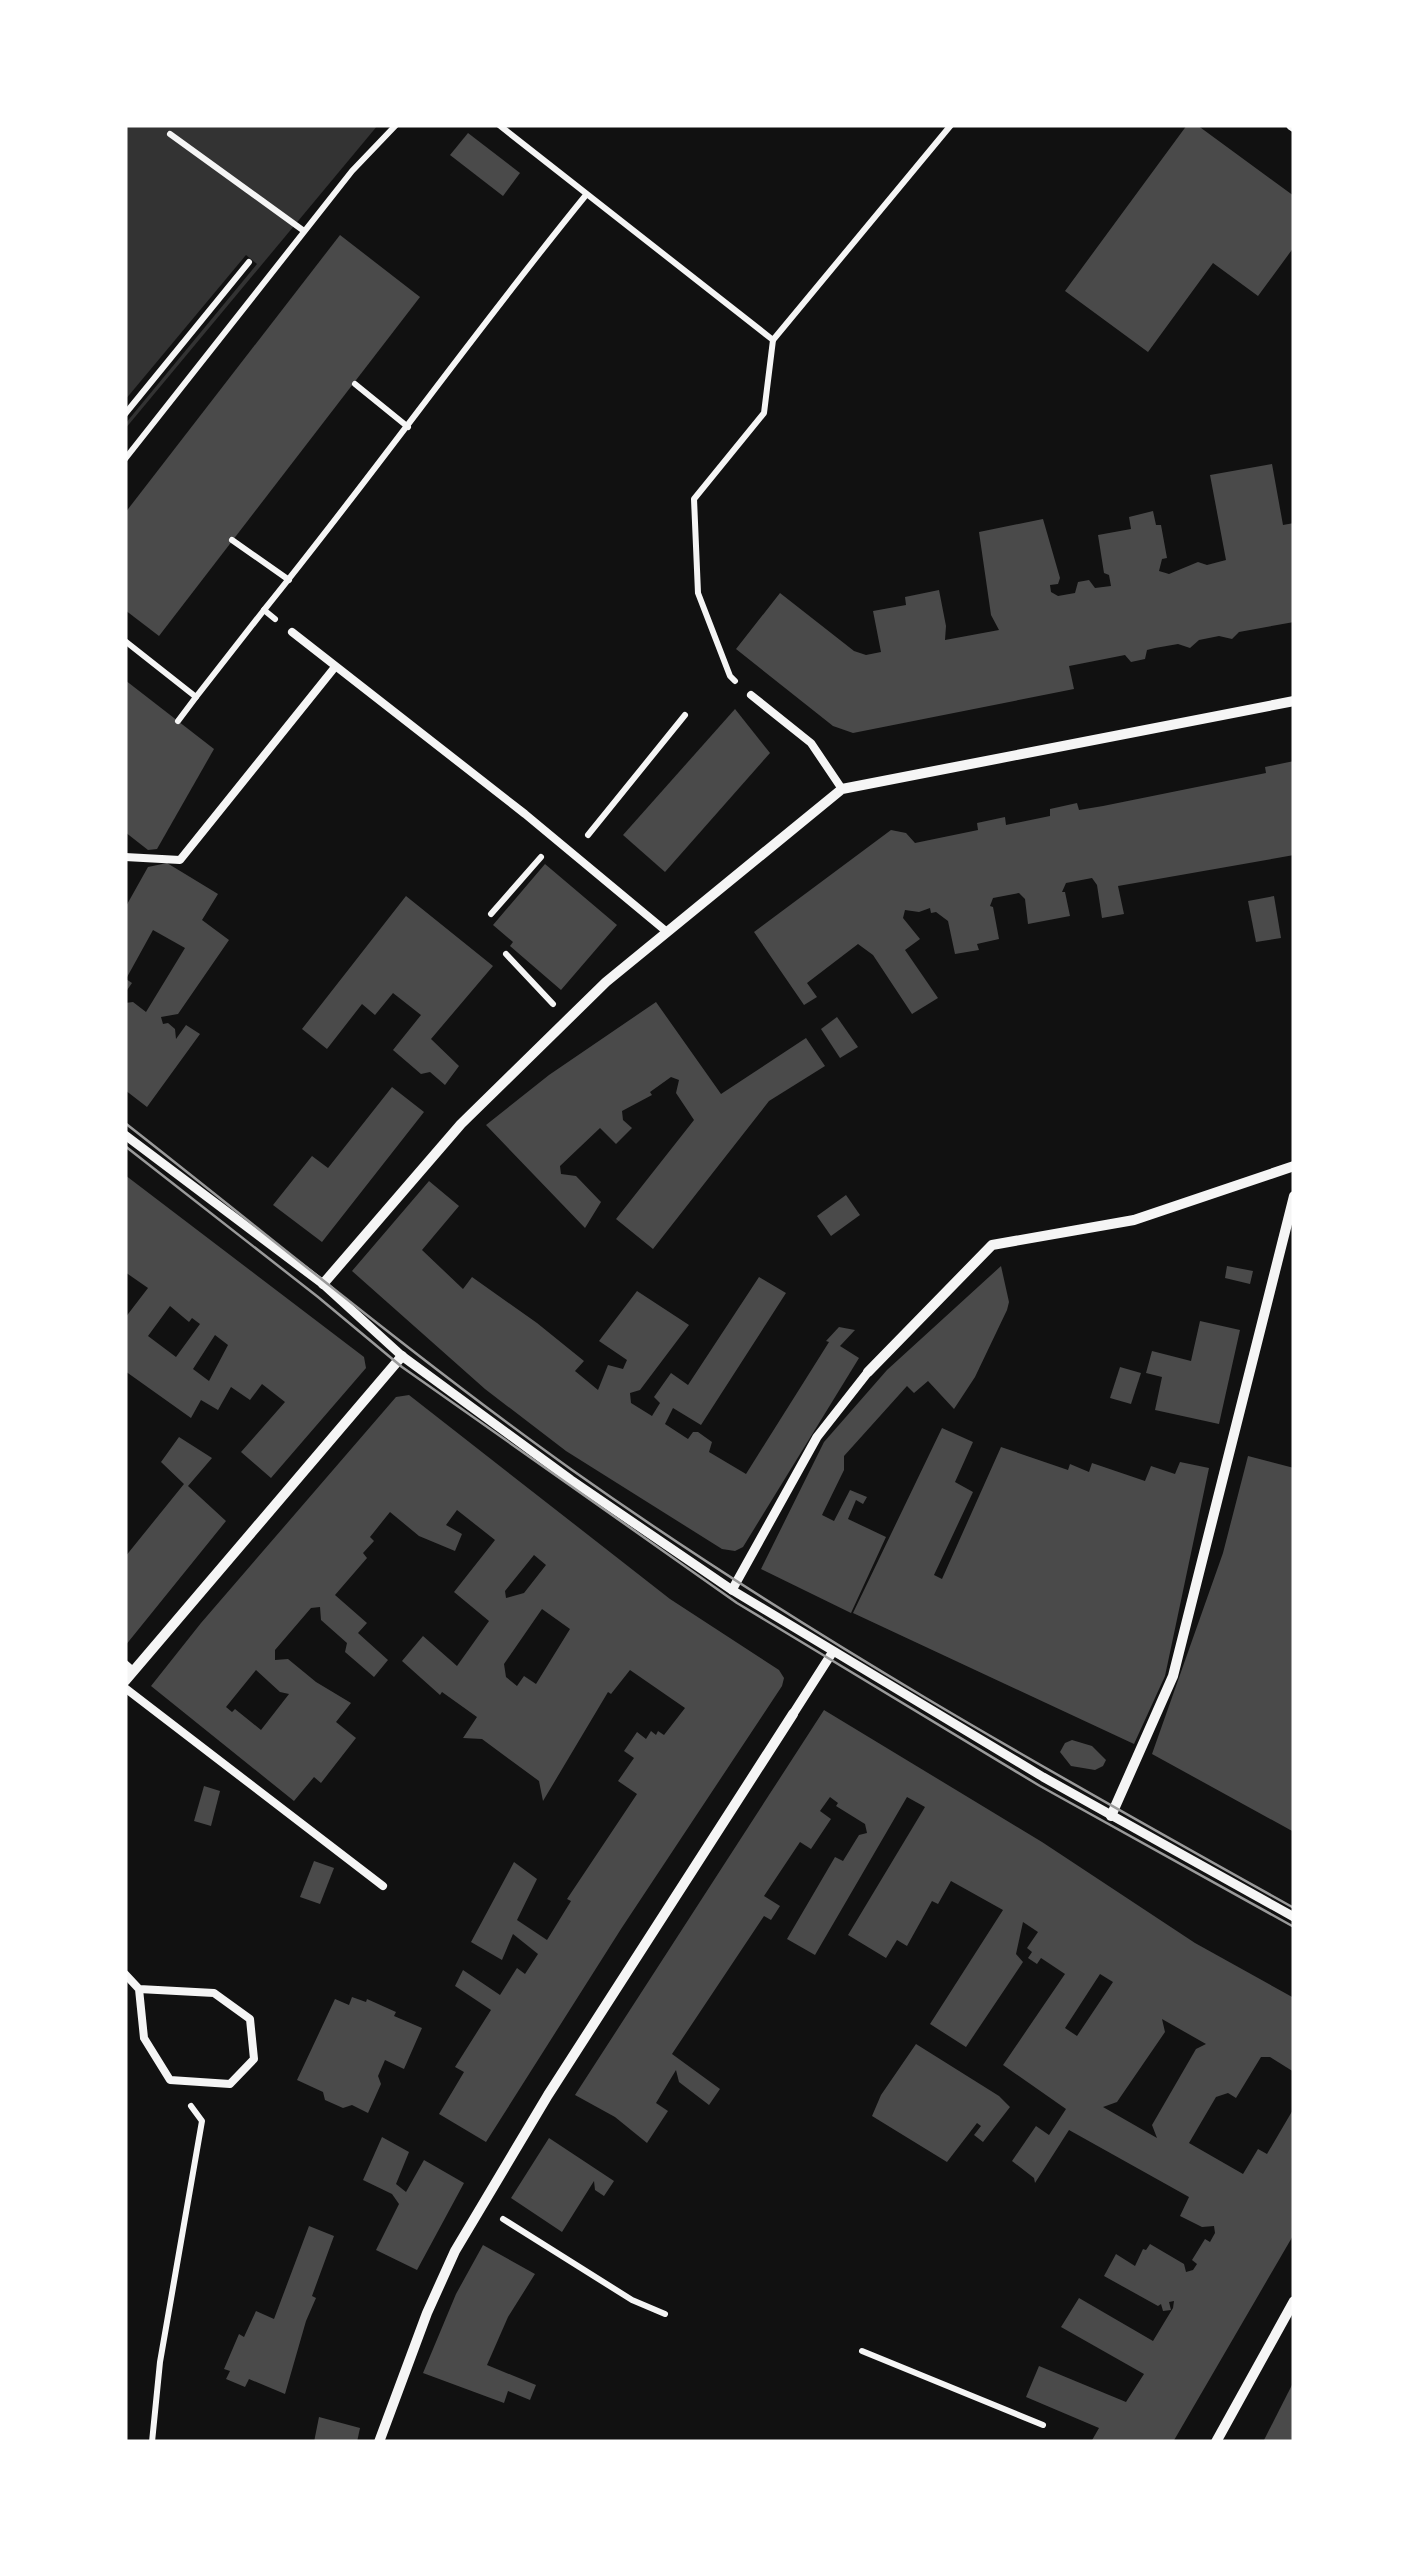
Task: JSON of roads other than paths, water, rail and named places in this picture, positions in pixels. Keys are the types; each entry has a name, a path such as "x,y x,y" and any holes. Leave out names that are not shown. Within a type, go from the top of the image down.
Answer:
{"street":[{"path":"323,1284 462,1124 606,982 842,789 1294,701"},
{"path":"125,1135 323,1284 402,1356 732,1590 1111,1816 1294,1917"},
{"path":"732,1590 817,1437 868,1372 992,1245 1134,1220 1294,1166"},
{"path":"1111,1816 1174,1676 1294,1196"},
{"path":"125,1685 129,1667 402,1356"},
{"path":"379,2442 427,2312 455,2251 548,2095 832,1653"},
{"path":"1216,2442 1294,2301"}],"lane":[{"path":"292,632 525,814 668,932"},
{"path":"125,857 180,860 335,667"},
{"path":"751,695 810,742 842,789"},
{"path":"222,808 233,812"},
{"path":"125,1685 382,1886"},
{"path":"125,1974 140,1989 144,2038 170,2080 230,2084 254,2059 250,2019 214,1993 140,1989"}],"tram line":[{"path":"125,1123 458,1386 659,1530 927,1699 1294,1908"},
{"path":"125,1146 402,1367 737,1603 1040,1786 1294,1927"}]}
